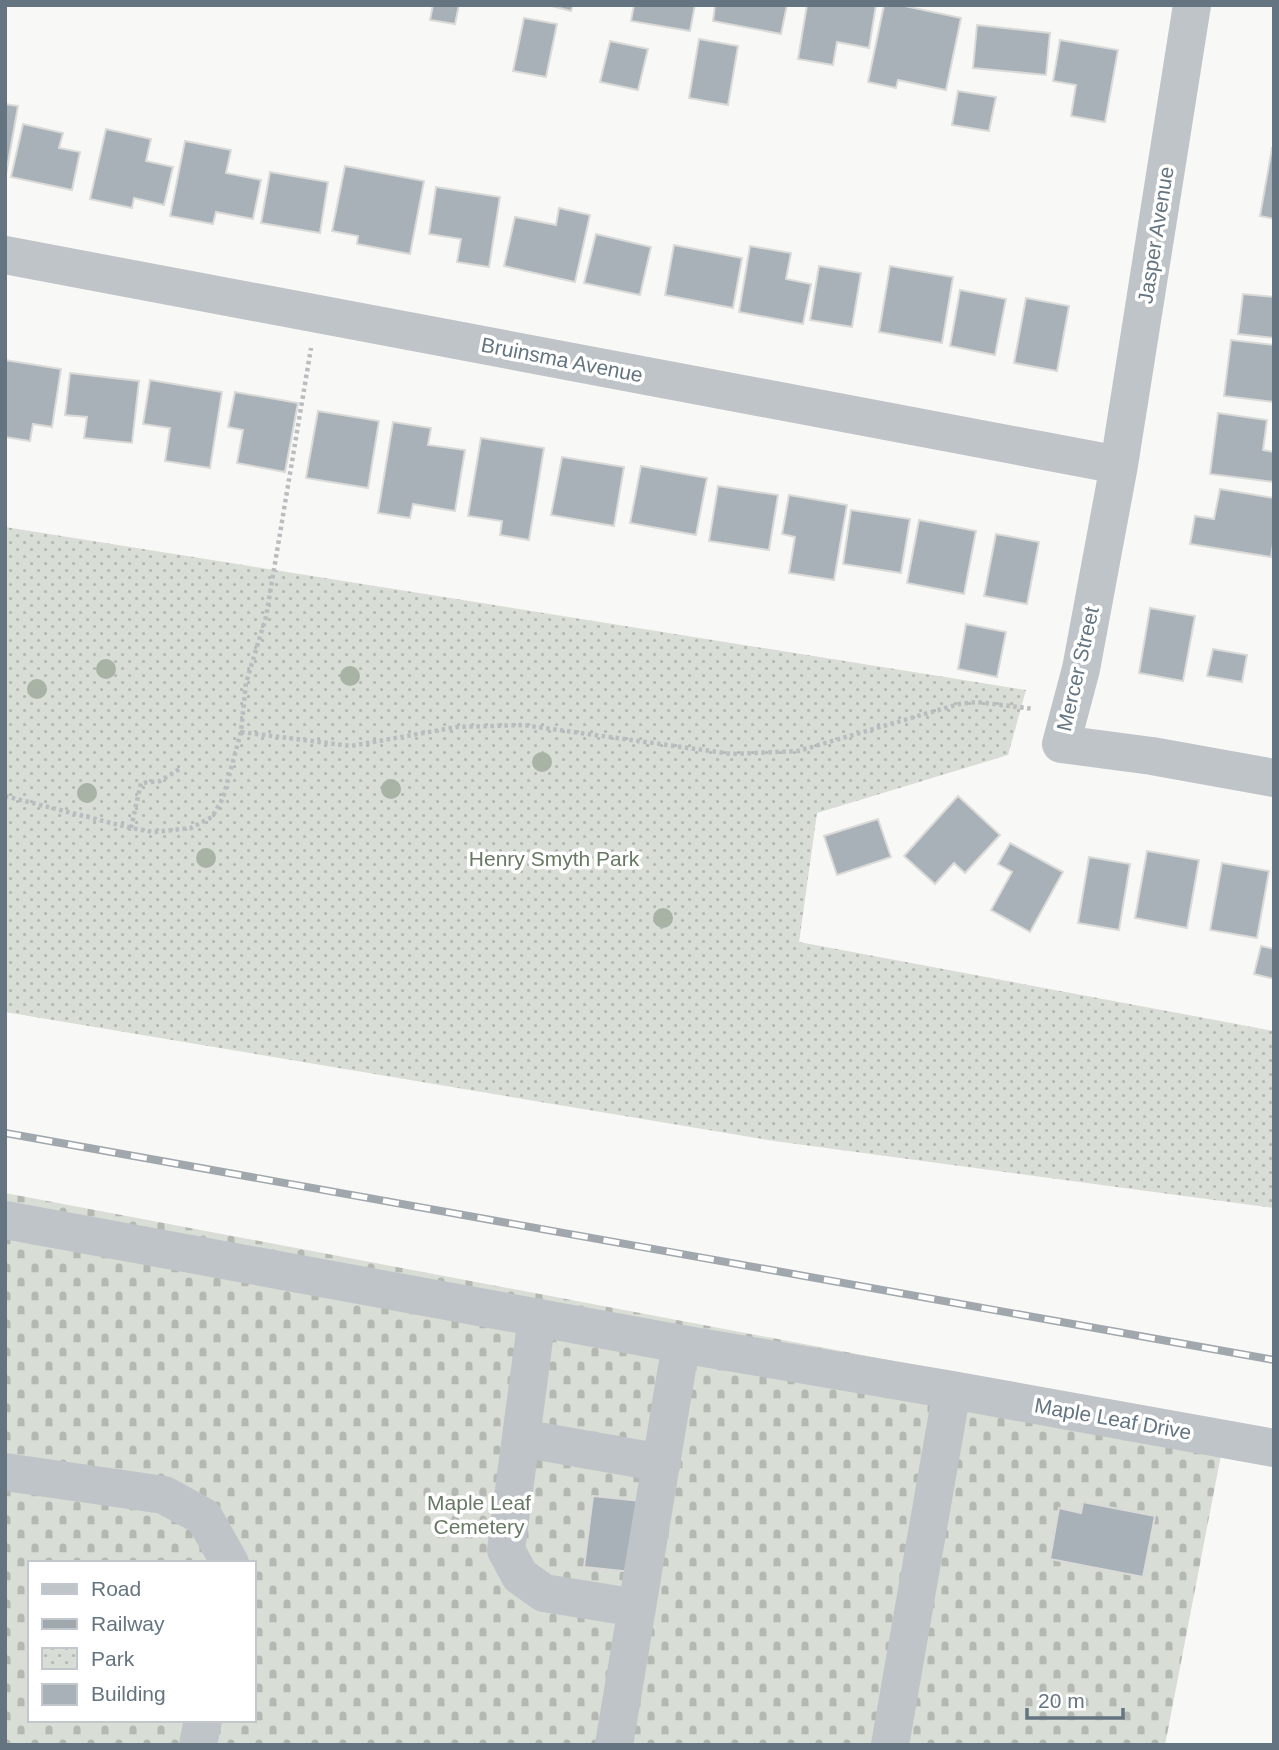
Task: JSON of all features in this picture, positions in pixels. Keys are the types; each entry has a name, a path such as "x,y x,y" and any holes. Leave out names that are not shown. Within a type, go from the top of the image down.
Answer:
{"street":[{"name":"Jasper Avenue","path":"1119,465 1192,5"},
{"name":"Bruinsma Avenue","path":"5,255 1119,465"},
{"name":"Mercer Street","path":"1119,465 1081,669 1061,744 1152,756 1274,778"},
{"path":"5,1220 681,1344 952,1390 890,1745"},
{"path":"537,1317 506,1550 520,1576 544,1593 637,1608"},
{"path":"614,1745 681,1344"},
{"name":"Maple Leaf Drive","path":"952,1390 1274,1448"},
{"path":"521,1438 662,1463"},
{"path":"5,1472 164,1495 204,1517 229,1561"},
{"path":"198,1745 203,1722"}],"path":[{"path":"5,796 154,832 191,828 212,817 223,798 241,732 246,682 266,617 317,313"},
{"path":"241,732 351,746 457,727 523,725 732,754 798,751 959,704 977,702 1015,708 1070,711"},
{"path":"131,828 141,783 160,781 181,768"}],"green space":[{"name":"Henry Smyth Park","path":"5,527 1026,690 1008,755 817,813 799,942 1274,1031 1274,1208 774,1141 5,1012"},
{"name":"Maple Leaf Cemetery","path":"5,1193 1227,1424 1165,1745 5,1745"}],"building":[{"path":"433,5 459,5 455,24 430,20"},
{"path":"548,5 573,5 571,11"},
{"path":"634,5 695,5 690,31 631,21"},
{"path":"715,5 787,5 781,34 713,21"},
{"path":"807,5 876,5 869,48 837,42 833,65 798,59"},
{"path":"884,5 900,5 961,18 946,90 898,80 896,88 868,82"},
{"path":"524,18 557,24 546,77 513,71"},
{"path":"977,25 1050,33 1046,75 973,68"},
{"path":"699,39 738,46 728,105 689,98"},
{"path":"1060,40 1118,50 1105,122 1071,116 1076,85 1053,81"},
{"path":"610,41 648,49 638,90 600,82"},
{"path":"958,91 996,97 989,131 952,125"},
{"path":"5,104 18,106 5,180"},
{"path":"23,124 63,133 59,148 80,152 72,190 11,177"},
{"path":"106,129 151,139 146,161 173,167 164,205 134,198 132,208 90,199"},
{"path":"185,141 231,150 226,173 261,180 253,219 216,212 213,224 170,216"},
{"path":"1274,148 1274,219 1260,216"},
{"path":"345,166 424,181 410,254 357,244 358,236 332,231"},
{"path":"270,172 328,182 320,233 261,223"},
{"path":"436,187 500,197 489,267 457,262 461,239 429,234"},
{"path":"559,208 590,215 575,282 504,266 515,217 556,225"},
{"path":"596,234 651,247 640,295 584,283"},
{"path":"674,245 742,258 733,308 665,295"},
{"path":"750,246 791,253 786,279 811,284 803,324 739,312"},
{"path":"819,266 861,273 852,327 810,320"},
{"path":"890,266 953,277 942,343 879,332"},
{"path":"960,290 1006,299 995,355 950,346"},
{"path":"1243,294 1274,297 1274,338 1238,334"},
{"path":"1026,298 1069,306 1057,371 1014,363"},
{"path":"1231,340 1274,345 1274,402 1224,396"},
{"path":"5,360 61,369 52,427 33,424 30,441 5,437"},
{"path":"70,373 139,381 132,443 84,438 87,417 65,415"},
{"path":"150,380 222,392 210,468 165,461 170,428 143,424"},
{"path":"235,392 298,403 285,472 237,463 243,430 228,427"},
{"path":"318,411 379,421 368,488 306,478"},
{"path":"1218,413 1267,420 1263,450 1274,452 1274,482 1210,474"},
{"path":"393,422 431,428 428,445 465,450 455,511 413,504 410,518 378,513"},
{"path":"481,438 544,448 529,540 500,535 502,521 468,516"},
{"path":"562,457 624,467 614,526 551,515"},
{"path":"641,466 707,478 696,535 630,523"},
{"path":"718,486 778,495 769,550 709,541"},
{"path":"1220,489 1274,498 1271,557 1190,544 1195,516 1214,519"},
{"path":"789,495 847,505 834,580 789,573 795,537 782,534"},
{"path":"851,510 910,519 901,573 843,564"},
{"path":"919,520 976,531 964,594 907,583"},
{"path":"996,534 1039,542 1027,604 984,596"},
{"path":"1150,608 1195,616 1183,681 1139,673"},
{"path":"966,624 1006,632 997,677 958,669"},
{"path":"1213,649 1247,655 1242,682 1207,676"},
{"path":"958,796 1000,835 965,873 954,863 935,884 904,856"},
{"path":"878,819 891,857 837,875 824,836"},
{"path":"1010,843 1063,872 1030,932 991,910 1012,872 998,864"},
{"path":"1147,851 1199,860 1187,928 1135,918"},
{"path":"1089,857 1130,864 1119,930 1078,923"},
{"path":"1222,863 1269,871 1257,938 1210,930"},
{"path":"1261,946 1274,949 1274,979 1254,974"},
{"path":"593,1496 641,1501 633,1572 584,1567"},
{"path":"1083,1502 1155,1516 1143,1577 1050,1559 1059,1508 1081,1513"}],"railway":[{"path":"5,1133 1274,1360"}]}
